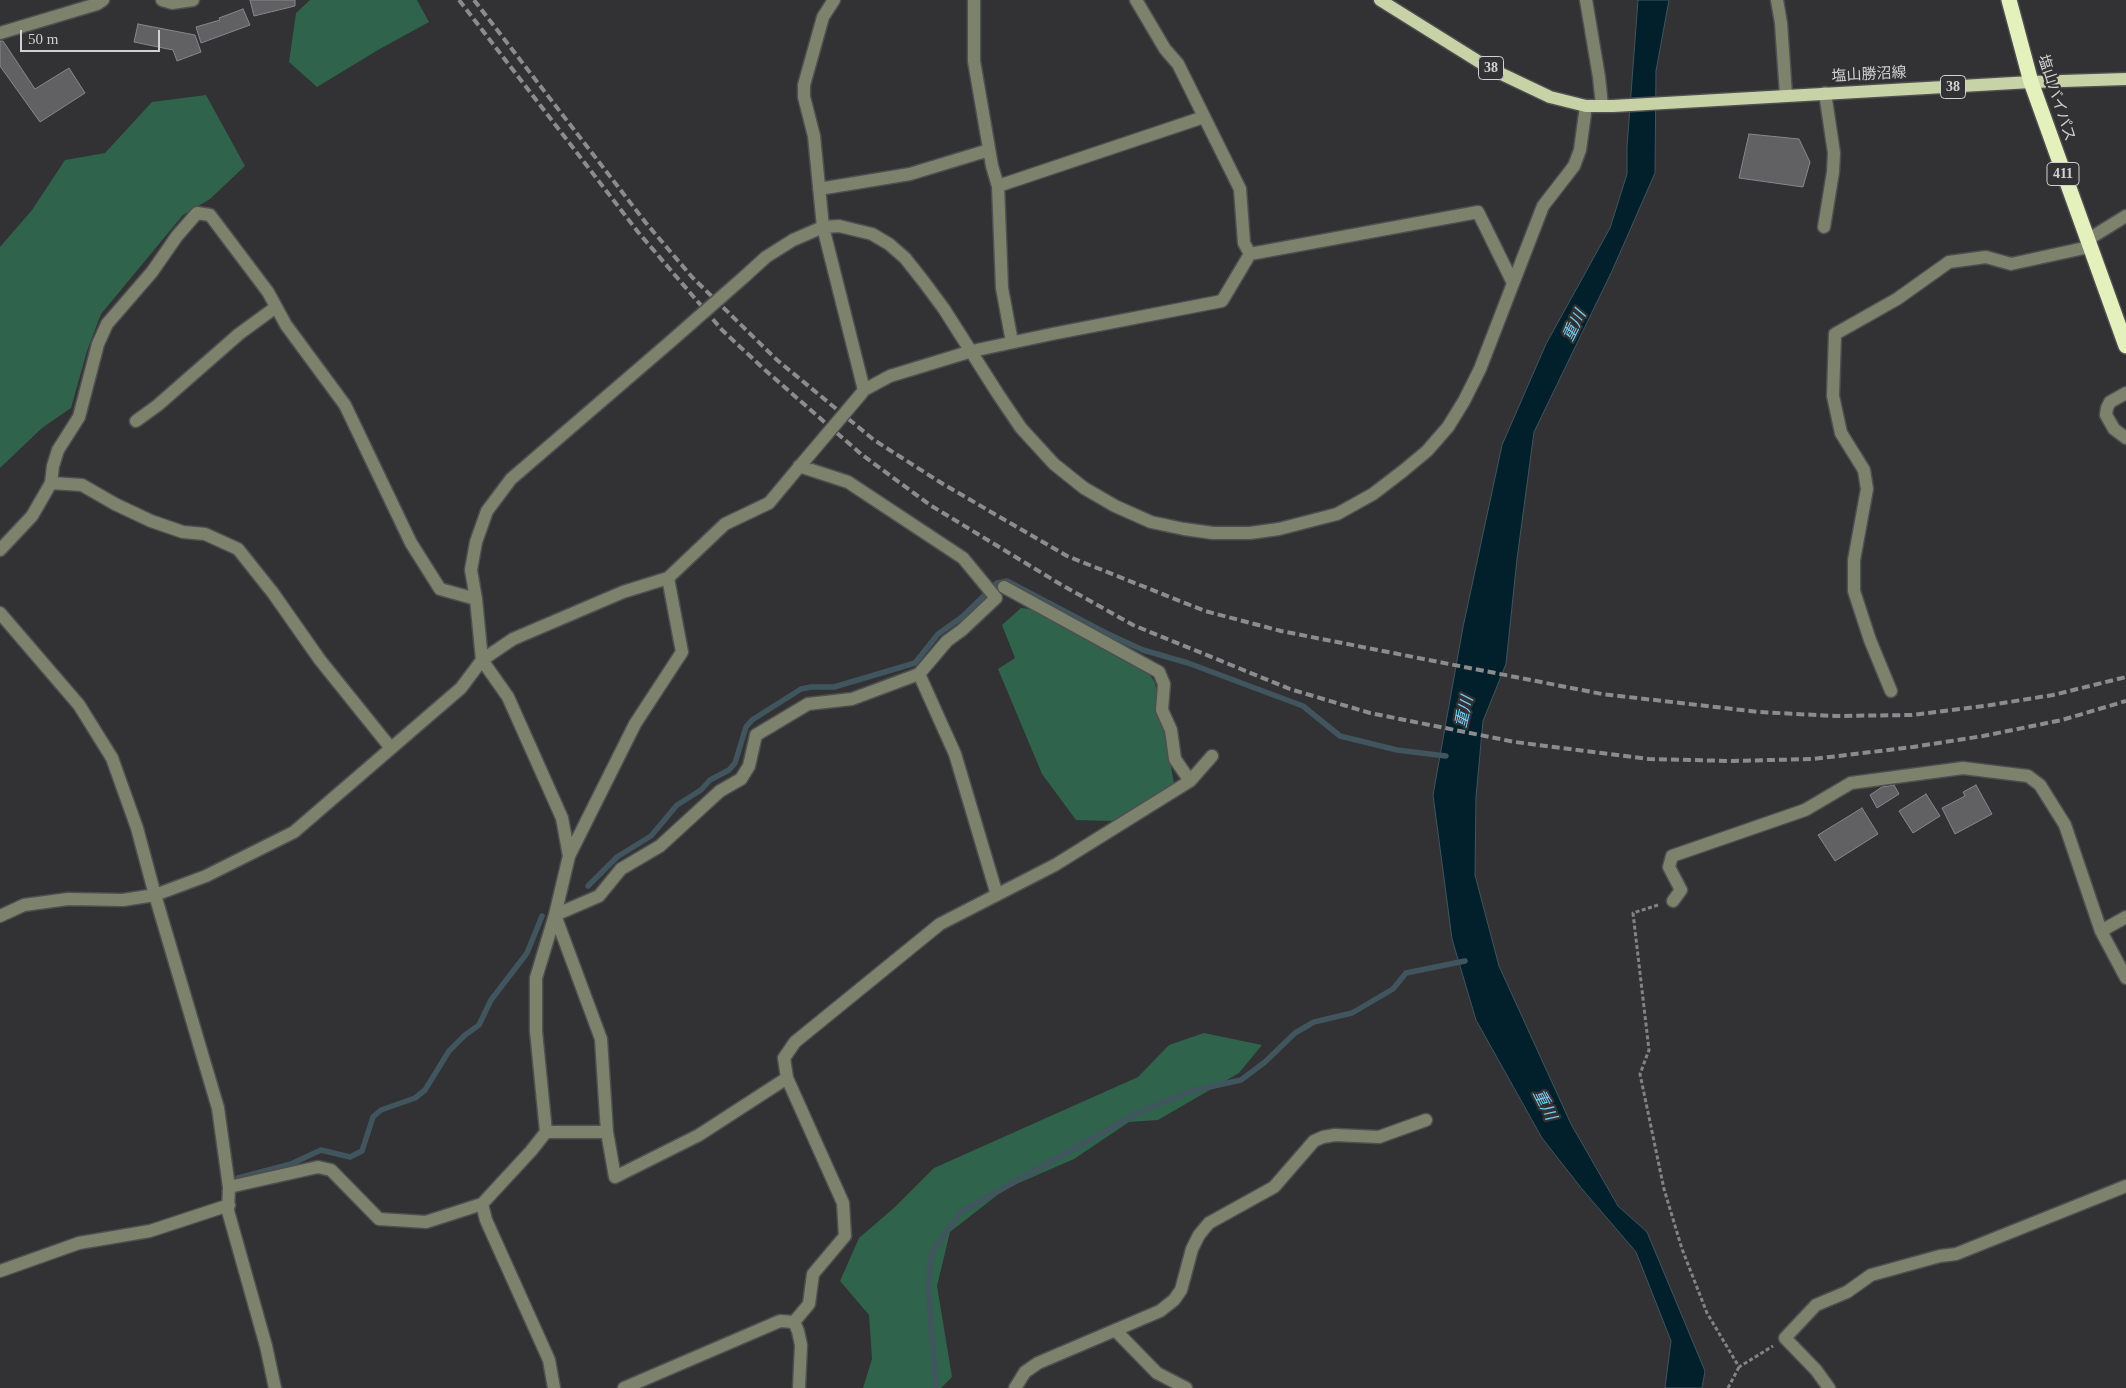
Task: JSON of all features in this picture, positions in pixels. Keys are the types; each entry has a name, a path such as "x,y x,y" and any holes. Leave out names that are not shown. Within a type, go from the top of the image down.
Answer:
{"highway":[{"name":"塩山バイパス","path":"2009,0 2031,82 2126,346"}],"main road":[{"name":"38","path":"1380,0 1489,68 1550,97 1586,106 1608,106"},
{"name":"塩山勝沼線","path":"1608,106 2031,82 2126,79"}],"street":[{"path":"0,33 96,4 103,0"},
{"path":"162,0 172,3 193,0"},
{"path":"834,0 823,17 804,85 804,98 814,136 823,227 863,392"},
{"path":"974,0 974,60 989,150 998,186 1002,288 1012,342"},
{"path":"1136,0 1165,49 1178,64 1240,189 1244,243 1250,254"},
{"path":"1586,0 1599,78 1608,106"},
{"path":"1777,0 1782,23 1783,96"},
{"path":"1824,226 1833,172 1834,153 1825,94"},
{"path":"569,856 562,818 508,697 482,660 476,599 470,570 476,542 487,511 511,479 766,257 793,240 823,227 839,226 872,234 889,244 905,258 972,351 998,394 1022,428 1054,464 1084,488 1116,506 1151,522 1213,533 1250,534 1280,530 1337,514 1373,494 1403,471 1448,426 1464,402 1480,369 1543,206 1574,166 1580,150 1586,106"},
{"path":"998,186 1204,117"},
{"path":"819,189 910,174 989,150"},
{"path":"0,916 24,905 68,899 123,900 155,895 206,876 294,832 461,688 482,660 513,639 623,592 668,578 726,524 770,503 863,392 890,376 972,351 1222,301 1250,254 1478,212 1513,283"},
{"path":"0,550 32,516 51,483 53,466 58,450 79,417 98,344 107,324 152,272 177,236 197,213 210,215 268,292 286,325 345,405 411,543 440,589 476,599"},
{"path":"1891,692 1870,640 1854,591 1854,560 1867,489 1864,470 1841,432 1833,396 1835,334 1897,299 1949,262 1986,257 2011,264 2088,244 2126,216"},
{"path":"136,421 158,405 239,334 276,307"},
{"path":"2126,393 2110,402 2106,415 2114,429 2126,438"},
{"path":"555,915 600,896 621,869 660,846 720,791 741,779 749,766 756,735 808,704 852,699 919,674 947,641 962,630 996,598 963,558 955,552 848,482 802,463"},
{"path":"51,483 82,485 115,504 151,520 183,532 205,534 238,549 273,593 320,660 390,748"},
{"path":"229,1187 318,1167 331,1170 379,1219 426,1222 482,1204 546,1132 536,1031 536,978 555,915 569,856 634,724 682,652 668,578"},
{"path":"1004,587 1159,672 1164,684 1162,710 1171,730 1175,759 1190,781"},
{"path":"0,613 80,705 112,758 138,828 155,895 218,1108 229,1187 228,1211 266,1346 275,1388"},
{"path":"919,674 955,754 997,895"},
{"path":"794,1322 809,1304 813,1274 845,1236 843,1203 787,1078 784,1058 795,1042 940,924 1055,865 1190,781 1212,756"},
{"path":"1673,900 1681,890 1669,867 1672,856 1805,810 1852,783 1963,768 2028,776 2040,785 2065,825 2101,931 2126,978"},
{"path":"555,915 601,1038 607,1132 615,1177 699,1135 787,1078"},
{"path":"2101,931 2126,917"},
{"path":"1015,1388 1025,1372 1038,1363 1160,1311 1174,1300 1181,1290 1192,1248 1199,1235 1209,1224 1274,1187 1314,1142 1323,1136 1379,1136 1426,1120"},
{"path":"546,1132 607,1132"},
{"path":"1829,1388 1816,1370 1785,1338 1816,1305 1847,1292 1871,1275 1940,1256 1956,1254 2126,1186"},
{"path":"482,1204 486,1220 549,1360 554,1388"},
{"path":"0,1271 79,1243 150,1231 228,1205"},
{"path":"624,1388 758,1329 780,1321 794,1322"},
{"path":"794,1322 801,1345 799,1388"},
{"path":"1115,1330 1157,1373 1186,1388"}],"path":[{"path":"1673,900 1633,913 1649,1050 1640,1074 1664,1189 1682,1248 1707,1312 1739,1367"},
{"path":"1728,1388 1739,1367 1785,1338"}],"green space":[{"path":"310,0 417,0 429,22 317,87 289,62 296,13"},
{"path":"206,95 245,166 210,199 183,215 101,314 87,351 71,408 42,428 0,468 0,247 32,210 65,160 105,153 152,102"},
{"path":"1021,608 1039,610 1147,670 1155,683 1174,783 1113,821 1076,820 1042,774 998,669 1015,658 1002,625"},
{"path":"1204,1033 1262,1045 1239,1073 1158,1120 1129,1122 1074,1159 1005,1189 950,1232 937,1286 952,1377 941,1388 863,1388 872,1359 869,1315 840,1281 859,1238 895,1207 934,1168 1138,1077 1169,1045"}],"water":[{"name":"重川","path":"1638,0 1669,0 1656,71 1655,173 1612,271 1534,432 1517,559 1506,664 1483,721 1476,797 1475,875 1499,966 1571,1124 1618,1206 1647,1232 1705,1371 1702,1388 1665,1388 1671,1341 1636,1252 1582,1189 1542,1138 1476,1020 1452,939 1433,795 1463,627 1502,445 1546,344 1610,228 1627,174 1627,147"}],"building":[{"path":"250,0 295,0 295,6 254,16"},
{"path":"243,9 250,25 201,43 196,27 220,20 219,18"},
{"path":"138,24 195,35 201,52 177,61 173,50 134,42"},
{"path":"0,41 3,41 35,89 69,68 85,93 40,122 0,66"},
{"path":"1749,134 1799,139 1810,162 1803,187 1739,178"},
{"path":"1894,785 1899,794 1877,808 1870,795 1882,787"},
{"path":"1976,785 1992,814 1955,834 1942,808 1965,796 1963,792"},
{"path":"1926,794 1940,816 1913,833 1899,811"},
{"path":"1862,808 1878,834 1835,861 1818,835"}],"waterway":[{"path":"588,886 617,857 651,836 677,805 701,790 710,780 729,770 735,763 746,727 752,720 801,689 834,687 915,663 938,634 962,617 997,583 1007,581 1106,633 1143,650 1188,663 1303,706 1340,736 1397,750 1446,756"},
{"path":"238,1178 291,1164 321,1150 350,1157 362,1151 373,1117 381,1110 415,1098 425,1090 449,1051 465,1035 479,1025 491,1000 527,953 542,916"},
{"path":"936,1388 928,1286 932,1252 961,1212 1139,1112 1191,1091 1241,1080 1265,1062 1295,1033 1314,1022 1352,1013 1393,989 1406,973 1465,961"}],"railway":[{"path":"459,0 638,232 722,330 765,370 861,454 930,505 1060,584 1133,625 1290,689 1370,713 1515,742 1649,759 1731,761 1813,759 1913,747 1983,736 2062,720 2126,701"},
{"path":"474,0 646,223 692,277 777,360 874,440 943,484 1067,556 1205,611 1281,631 1602,694 1759,712 1835,716 1912,715 2053,695 2126,677"}]}
